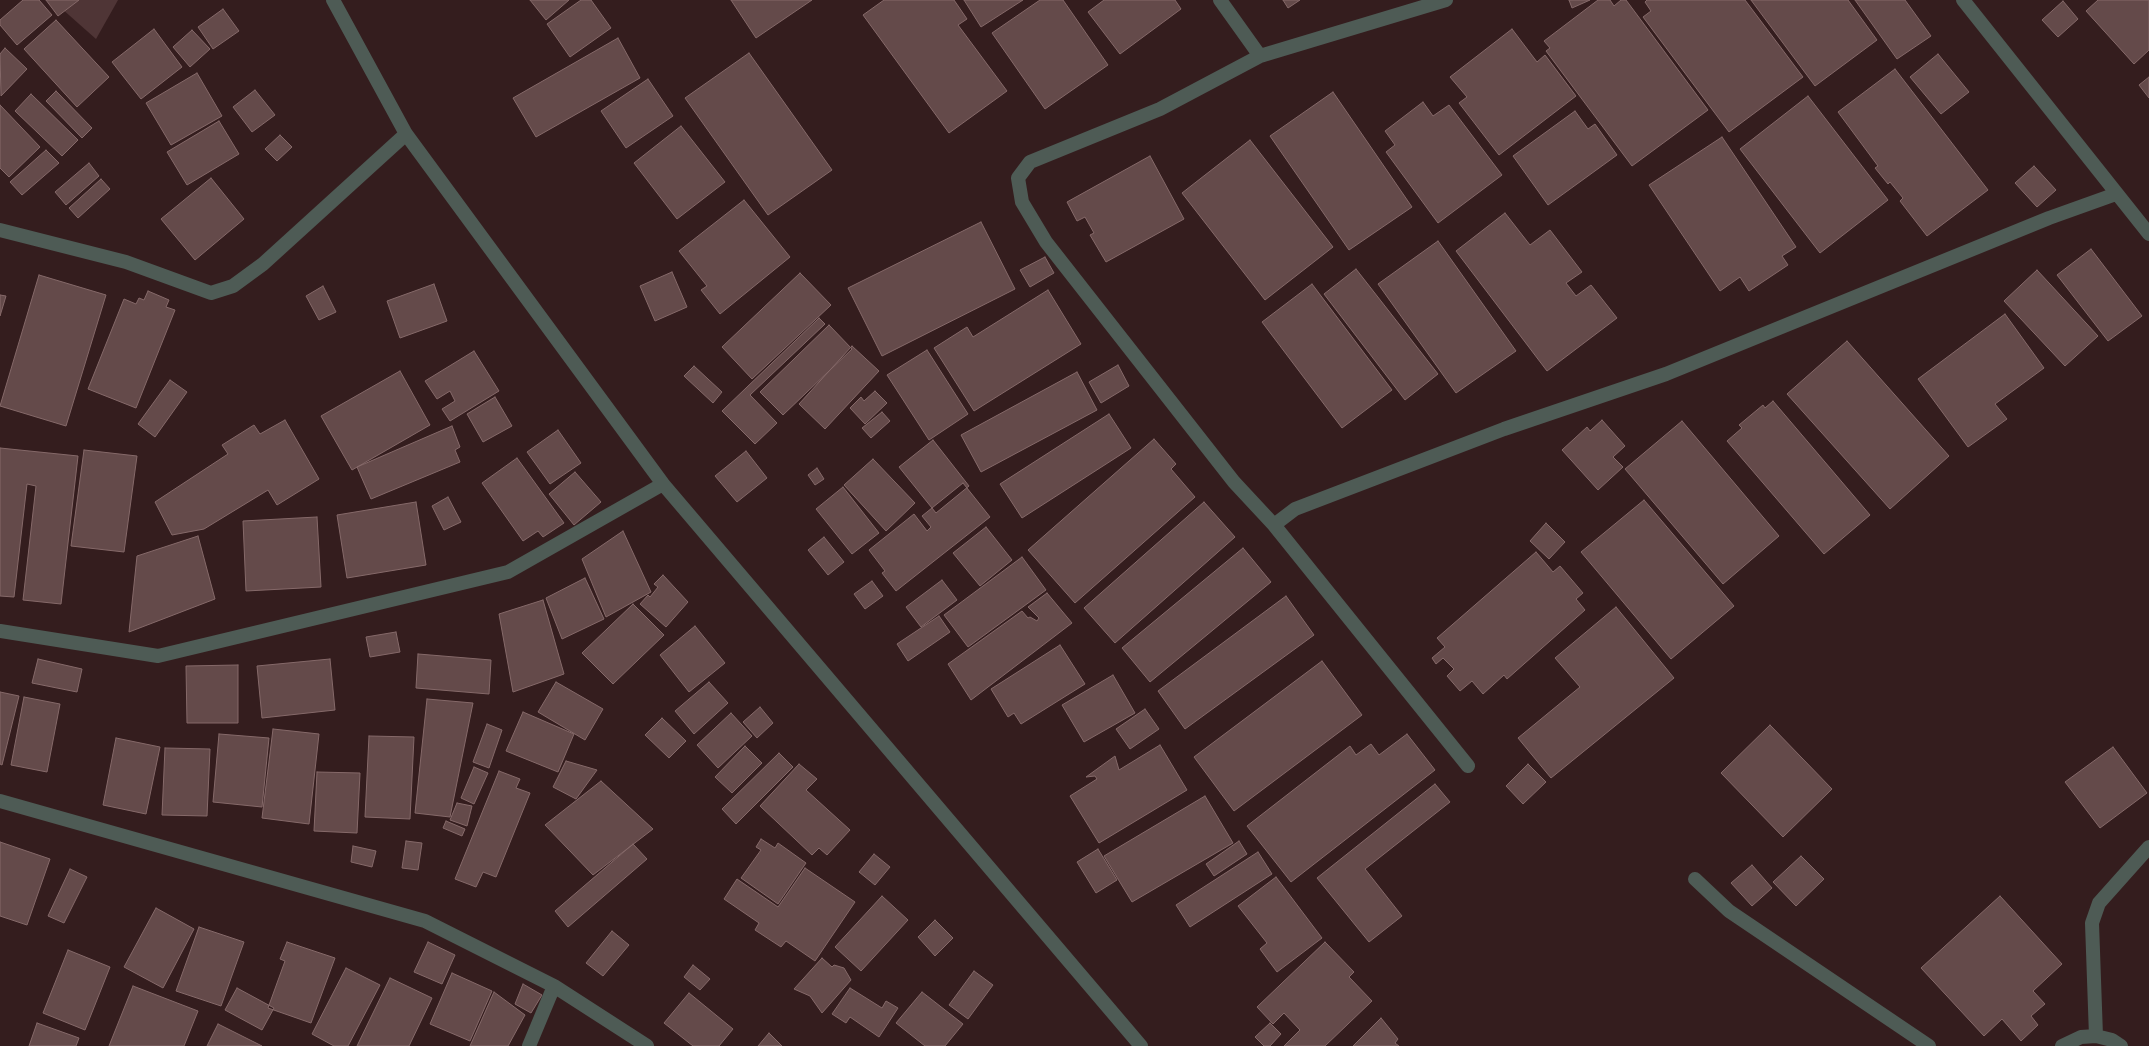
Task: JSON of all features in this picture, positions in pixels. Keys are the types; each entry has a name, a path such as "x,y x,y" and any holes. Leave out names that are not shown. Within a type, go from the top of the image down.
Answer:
{"street":[{"path":"333,0 406,134 664,484 1141,1046"},
{"path":"1220,0 1260,56"},
{"path":"1446,0 1260,56 1160,108 1030,162 1018,178 1022,202 1046,242 1234,482 1274,525 1468,766"},
{"path":"1963,0 2149,234"},
{"path":"0,230 126,262 211,293 233,286 263,264 406,134"},
{"path":"1274,525 1295,509 1504,429 1675,371 2049,218 2116,194"},
{"path":"0,631 158,656 508,572 664,484"},
{"path":"0,801 425,921 554,986 646,1046"},
{"path":"2096,1036 2092,923 2099,903 2149,847"},
{"path":"1695,879 1729,911 1929,1046"},
{"path":"529,1046 554,986"},
{"path":"2062,1046 2066,1042 2081,1037 2096,1036 2112,1040 2121,1046"}],"shaded area":[{"path":"52,0 118,0 96,39"}],"building":[{"path":"23,0 39,0 52,15 17,45 0,25 0,20"},
{"path":"46,0 79,0 58,16"},
{"path":"530,0 569,0 546,20"},
{"path":"581,0 591,0 611,28 570,57 547,24"},
{"path":"731,0 812,0 756,38"},
{"path":"884,0 954,0 967,19 958,25 1007,91 949,133 863,15"},
{"path":"964,0 1023,0 981,27"},
{"path":"1040,0 1063,0 1108,65 1045,109 992,33"},
{"path":"1104,0 1175,0 1181,9 1120,54 1088,12"},
{"path":"1283,0 1300,0 1288,8"},
{"path":"1569,0 1590,0 1572,8"},
{"path":"1598,0 1610,0 1614,6 1621,0 1626,0 1708,110 1632,166 1546,51 1550,48 1544,41"},
{"path":"1647,0 1745,0 1803,77 1729,132 1643,17 1651,11 1645,2"},
{"path":"1751,0 1848,0 1877,40 1815,86"},
{"path":"1855,0 1905,0 1931,36 1897,59"},
{"path":"2098,0 2149,0 2149,50 2134,64 2086,11"},
{"path":"2063,1 2078,19 2058,37 2042,20"},
{"path":"223,9 239,31 213,49 198,27"},
{"path":"56,20 109,77 77,107 24,49"},
{"path":"154,29 182,67 141,99 112,62"},
{"path":"1512,29 1537,62 1545,55 1576,96 1499,155 1459,103 1467,97 1450,77"},
{"path":"192,30 210,49 190,67 173,47"},
{"path":"618,38 640,78 536,137 513,98"},
{"path":"5,48 27,69 1,96 0,54"},
{"path":"749,53 832,170 768,215 685,98"},
{"path":"1938,54 1969,92 1941,114 1910,77"},
{"path":"1895,69 1988,190 1927,236 1900,201 1903,198 1875,168 1878,166 1838,112"},
{"path":"197,73 222,116 171,145 146,103"},
{"path":"2149,77 2149,98 2139,85"},
{"path":"648,79 673,116 626,148 601,111"},
{"path":"255,90 275,115 252,132 233,107"},
{"path":"56,91 92,128 82,138 46,101"},
{"path":"1333,92 1412,207 1349,250 1270,136"},
{"path":"31,94 78,140 62,156 15,111"},
{"path":"1808,96 1888,200 1820,253 1740,149"},
{"path":"1423,102 1433,116 1449,105 1502,175 1438,223 1386,152 1395,145 1385,131"},
{"path":"0,105 40,147 9,177 0,168"},
{"path":"1575,111 1588,129 1595,124 1617,155 1548,205 1513,156"},
{"path":"219,121 239,154 187,185 167,152"},
{"path":"681,126 725,182 677,219 634,163"},
{"path":"280,135 292,147 277,161 265,149"},
{"path":"1722,137 1796,247 1782,256 1788,265 1749,291 1740,277 1720,291 1649,185"},
{"path":"1250,140 1333,247 1265,300 1182,193"},
{"path":"46,150 59,163 22,195 10,182"},
{"path":"1150,156 1184,219 1106,262 1090,235 1094,233 1085,217 1077,221 1067,202"},
{"path":"89,163 99,176 66,205 55,192"},
{"path":"2034,166 2056,190 2037,207 2015,183"},
{"path":"211,178 244,219 195,260 161,219"},
{"path":"101,179 110,189 78,218 69,208"},
{"path":"744,200 790,257 720,314 701,290 707,286 679,251"},
{"path":"1505,213 1530,245 1550,230 1582,272 1566,283 1576,296 1591,285 1617,318 1547,371 1456,251"},
{"path":"981,222 1015,289 882,356 848,288"},
{"path":"1438,241 1516,351 1456,393 1378,284"},
{"path":"2091,249 2142,316 2108,341 2057,275"},
{"path":"1045,257 1054,273 1030,287 1020,270"},
{"path":"1356,269 1438,374 1405,400 1324,294"},
{"path":"2037,270 2098,336 2065,366 2004,301"},
{"path":"672,272 687,307 655,321 640,286"},
{"path":"800,273 831,305 752,379 722,347"},
{"path":"39,275 106,295 66,426 0,406"},
{"path":"434,284 447,321 400,338 387,301"},
{"path":"1312,284 1392,390 1342,428 1262,322"},
{"path":"323,286 336,312 319,320 306,296"},
{"path":"1048,290 1081,344 974,411 934,348 967,327 973,337"},
{"path":"148,291 169,300 166,307 175,310 136,408 88,389 124,299 136,304 139,298 144,300"},
{"path":"0,295 6,296 0,316"},
{"path":"2005,314 2044,368 1995,404 2007,419 1968,447 1918,379"},
{"path":"819,318 825,324 750,395 777,423 755,444 722,411"},
{"path":"829,325 852,349 783,415 760,392"},
{"path":"1847,341 1949,456 1890,509 1787,394"},
{"path":"852,346 879,371 825,429 799,404"},
{"path":"927,350 968,414 929,440 887,375"},
{"path":"474,351 499,391 450,421 442,409 455,401 450,391 437,399 425,381"},
{"path":"1118,365 1129,386 1101,403 1089,382"},
{"path":"694,366 722,392 713,403 684,376"},
{"path":"400,371 430,425 352,470 321,416"},
{"path":"1077,372 1097,410 981,472 961,435"},
{"path":"170,380 187,392 155,437 138,424"},
{"path":"875,391 887,403 865,424 850,408 861,397 864,401"},
{"path":"495,397 512,426 483,442 467,414"},
{"path":"1773,401 1870,515 1824,554 1727,441 1742,428 1739,425 1763,405 1765,408"},
{"path":"882,412 890,421 871,438 862,428"},
{"path":"1109,414 1131,448 1022,518 1000,484"},
{"path":"285,420 319,479 277,505 268,490 204,529 172,535 155,502 228,454 222,445 254,425 260,434"},
{"path":"1602,420 1625,446 1613,457 1623,467 1598,490 1562,450 1587,427 1590,431"},
{"path":"1682,421 1779,536 1723,584 1625,469"},
{"path":"452,426 460,447 455,450 460,462 371,499 357,467"},
{"path":"558,430 581,463 550,484 527,452"},
{"path":"1154,439 1176,464 1171,469 1195,497 1075,603 1028,550"},
{"path":"933,440 969,486 936,513 899,467"},
{"path":"0,448 78,456 61,604 23,600 36,486 27,484 14,597 0,596"},
{"path":"84,450 137,456 124,552 71,546"},
{"path":"746,451 767,478 737,502 715,476"},
{"path":"517,458 564,523 543,537 538,531 523,541 482,483"},
{"path":"873,459 915,503 886,531 844,485"},
{"path":"817,468 824,479 815,485 808,475"},
{"path":"575,472 601,502 574,525 549,494"},
{"path":"963,483 990,517 896,591 882,573 885,571 869,550 914,514 927,531 931,527 922,516"},
{"path":"843,487 879,533 852,554 816,509"},
{"path":"448,497 461,522 444,530 432,506"},
{"path":"1644,500 1734,606 1671,659 1581,552"},
{"path":"416,502 426,565 347,578 337,515"},
{"path":"1204,502 1235,537 1115,643 1084,608"},
{"path":"317,517 321,587 246,591 243,521"},
{"path":"1546,523 1565,542 1549,559 1530,541"},
{"path":"986,527 1012,560 980,586 953,553"},
{"path":"623,531 651,592 606,617 582,559"},
{"path":"198,536 215,599 129,632 137,556"},
{"path":"824,537 844,562 828,575 808,550"},
{"path":"1243,548 1271,582 1150,682 1122,648"},
{"path":"1536,552 1553,572 1560,566 1583,593 1576,599 1585,610 1507,679 1504,675 1483,694 1472,681 1460,691 1447,676 1454,669 1443,658 1436,664 1432,658 1445,647 1437,638"},
{"path":"1022,557 1046,590 968,647 944,615"},
{"path":"663,575 688,602 666,627 640,604 648,595 650,597 658,587 654,584"},
{"path":"585,578 604,619 562,639 546,598"},
{"path":"942,580 957,600 921,627 906,607"},
{"path":"872,581 883,596 865,609 854,594"},
{"path":"1047,593 1072,623 971,700 948,664 1022,611 1028,618 1030,617 1037,621 1039,618 1028,607"},
{"path":"1286,596 1314,635 1185,729 1158,691"},
{"path":"543,600 564,674 513,692 499,614"},
{"path":"633,604 664,635 613,684 582,653"},
{"path":"1616,607 1674,678 1551,778 1518,738 1580,687 1555,658"},
{"path":"939,616 950,632 908,661 897,644"},
{"path":"695,626 725,663 689,692 660,655"},
{"path":"396,632 400,652 370,657 366,637"},
{"path":"1060,645 1085,684 1021,724 1014,713 1008,717 991,689"},
{"path":"418,654 491,660 489,694 416,688"},
{"path":"38,659 82,669 77,692 32,683"},
{"path":"330,659 335,710 262,718 257,666"},
{"path":"1322,661 1362,715 1234,811 1194,757"},
{"path":"238,665 238,723 187,723 186,666"},
{"path":"1113,675 1135,713 1084,742 1062,705"},
{"path":"556,682 603,709 585,740 538,712"},
{"path":"709,682 728,703 694,734 675,711"},
{"path":"0,692 19,696 2,765 0,764"},
{"path":"24,697 60,704 47,772 11,765"},
{"path":"427,699 473,703 450,817 415,813"},
{"path":"760,707 773,723 757,738 743,722"},
{"path":"1145,709 1159,729 1130,749 1116,729"},
{"path":"523,712 574,734 558,772 506,751"},
{"path":"731,713 752,736 718,768 697,745"},
{"path":"662,718 686,741 669,758 645,735"},
{"path":"487,724 502,730 489,768 473,762"},
{"path":"1770,725 1832,789 1783,837 1721,773"},
{"path":"273,729 319,734 309,824 262,818"},
{"path":"219,734 269,738 262,807 213,802"},
{"path":"1407,734 1435,770 1291,882 1247,826 1350,746 1356,755 1371,744 1379,755"},
{"path":"369,736 414,737 410,819 365,817"},
{"path":"116,738 160,747 146,814 103,805"},
{"path":"1160,745 1187,790 1099,843 1070,796 1097,779 1095,776 1086,777 1115,756 1119,770"},
{"path":"745,746 762,763 732,793 715,777"},
{"path":"2113,747 2147,793 2100,828 2065,782"},
{"path":"165,748 210,749 207,816 162,815"},
{"path":"779,753 793,767 736,824 722,809"},
{"path":"566,761 597,770 576,799 553,787"},
{"path":"799,764 817,779 806,790 850,830 827,855 819,848 812,855 760,806"},
{"path":"1528,764 1546,782 1523,804 1506,786"},
{"path":"474,767 488,773 474,804 461,798"},
{"path":"499,771 520,779 516,788 530,793 496,877 483,872 476,887 455,879"},
{"path":"317,772 360,773 357,833 314,831"},
{"path":"601,781 653,829 593,875 545,825"},
{"path":"1435,784 1450,802 1365,869 1402,916 1369,942 1317,878"},
{"path":"1205,796 1233,843 1132,902 1104,856"},
{"path":"457,803 472,806 467,826 450,820"},
{"path":"446,821 465,829 462,836 443,828"},
{"path":"761,839 775,848 778,843 806,863 778,904 741,878 761,850 756,847"},
{"path":"406,841 422,843 418,870 402,868"},
{"path":"1239,841 1247,854 1214,876 1206,864"},
{"path":"0,842 50,859 27,925 0,916"},
{"path":"633,844 647,859 568,927 555,911"},
{"path":"353,846 376,851 372,867 351,862"},
{"path":"1098,849 1117,880 1096,893 1077,862"},
{"path":"1258,852 1272,874 1190,927 1176,905"},
{"path":"874,854 890,867 875,885 859,872"},
{"path":"1801,856 1824,879 1796,906 1773,882"},
{"path":"1752,865 1772,888 1752,906 1731,883"},
{"path":"805,868 855,902 815,961 786,941 781,947 755,930 759,923 724,899 737,879 778,907"},
{"path":"70,869 87,877 64,923 48,916"},
{"path":"1276,877 1322,938 1277,972 1260,949 1267,943 1238,906"},
{"path":"882,896 908,920 861,971 835,947"},
{"path":"2000,896 2062,964 2033,991 2045,1004 2031,1016 2038,1025 2021,1041 2002,1019 1984,1036 1921,968"},
{"path":"156,908 194,929 163,988 124,967"},
{"path":"935,920 953,938 935,956 918,937"},
{"path":"199,927 244,942 221,1006 176,991"},
{"path":"612,931 629,945 603,976 586,963"},
{"path":"287,942 335,958 311,1023 268,1008 285,961 280,959"},
{"path":"428,942 455,955 442,984 414,972"},
{"path":"1325,942 1354,972 1349,977 1372,1001 1325,1046 1284,1046 1300,1030 1284,1013 1273,1024 1257,1007"},
{"path":"68,950 110,967 85,1030 43,1013"},
{"path":"822,958 832,967 834,965 844,968 851,980 822,1013 810,996 794,989"},
{"path":"693,965 710,979 700,990 684,977"},
{"path":"346,968 380,985 348,1046 334,1046 312,1034"},
{"path":"974,971 993,985 968,1019 949,1005"},
{"path":"452,973 492,991 470,1041 430,1024"},
{"path":"390,978 432,998 409,1046 357,1046"},
{"path":"523,984 542,995 531,1013 515,1004"},
{"path":"133,986 198,1011 184,1046 109,1046"},
{"path":"237,988 274,1008 262,1030 225,1010"},
{"path":"850,988 882,1008 886,1001 898,1008 879,1037 850,1017 846,1023 832,1014"},
{"path":"494,992 525,1015 508,1046 470,1046"},
{"path":"922,992 963,1024 945,1046 925,1046 896,1023"},
{"path":"689,993 733,1029 719,1046 693,1046 664,1023"},
{"path":"1381,1018 1398,1039 1395,1043 1399,1046 1353,1046"},
{"path":"37,1023 79,1038 76,1046 29,1046"},
{"path":"1270,1023 1281,1034 1270,1046 1264,1046 1255,1037"},
{"path":"218,1024 262,1046 207,1046"},
{"path":"769,1033 782,1046 758,1046"}]}
